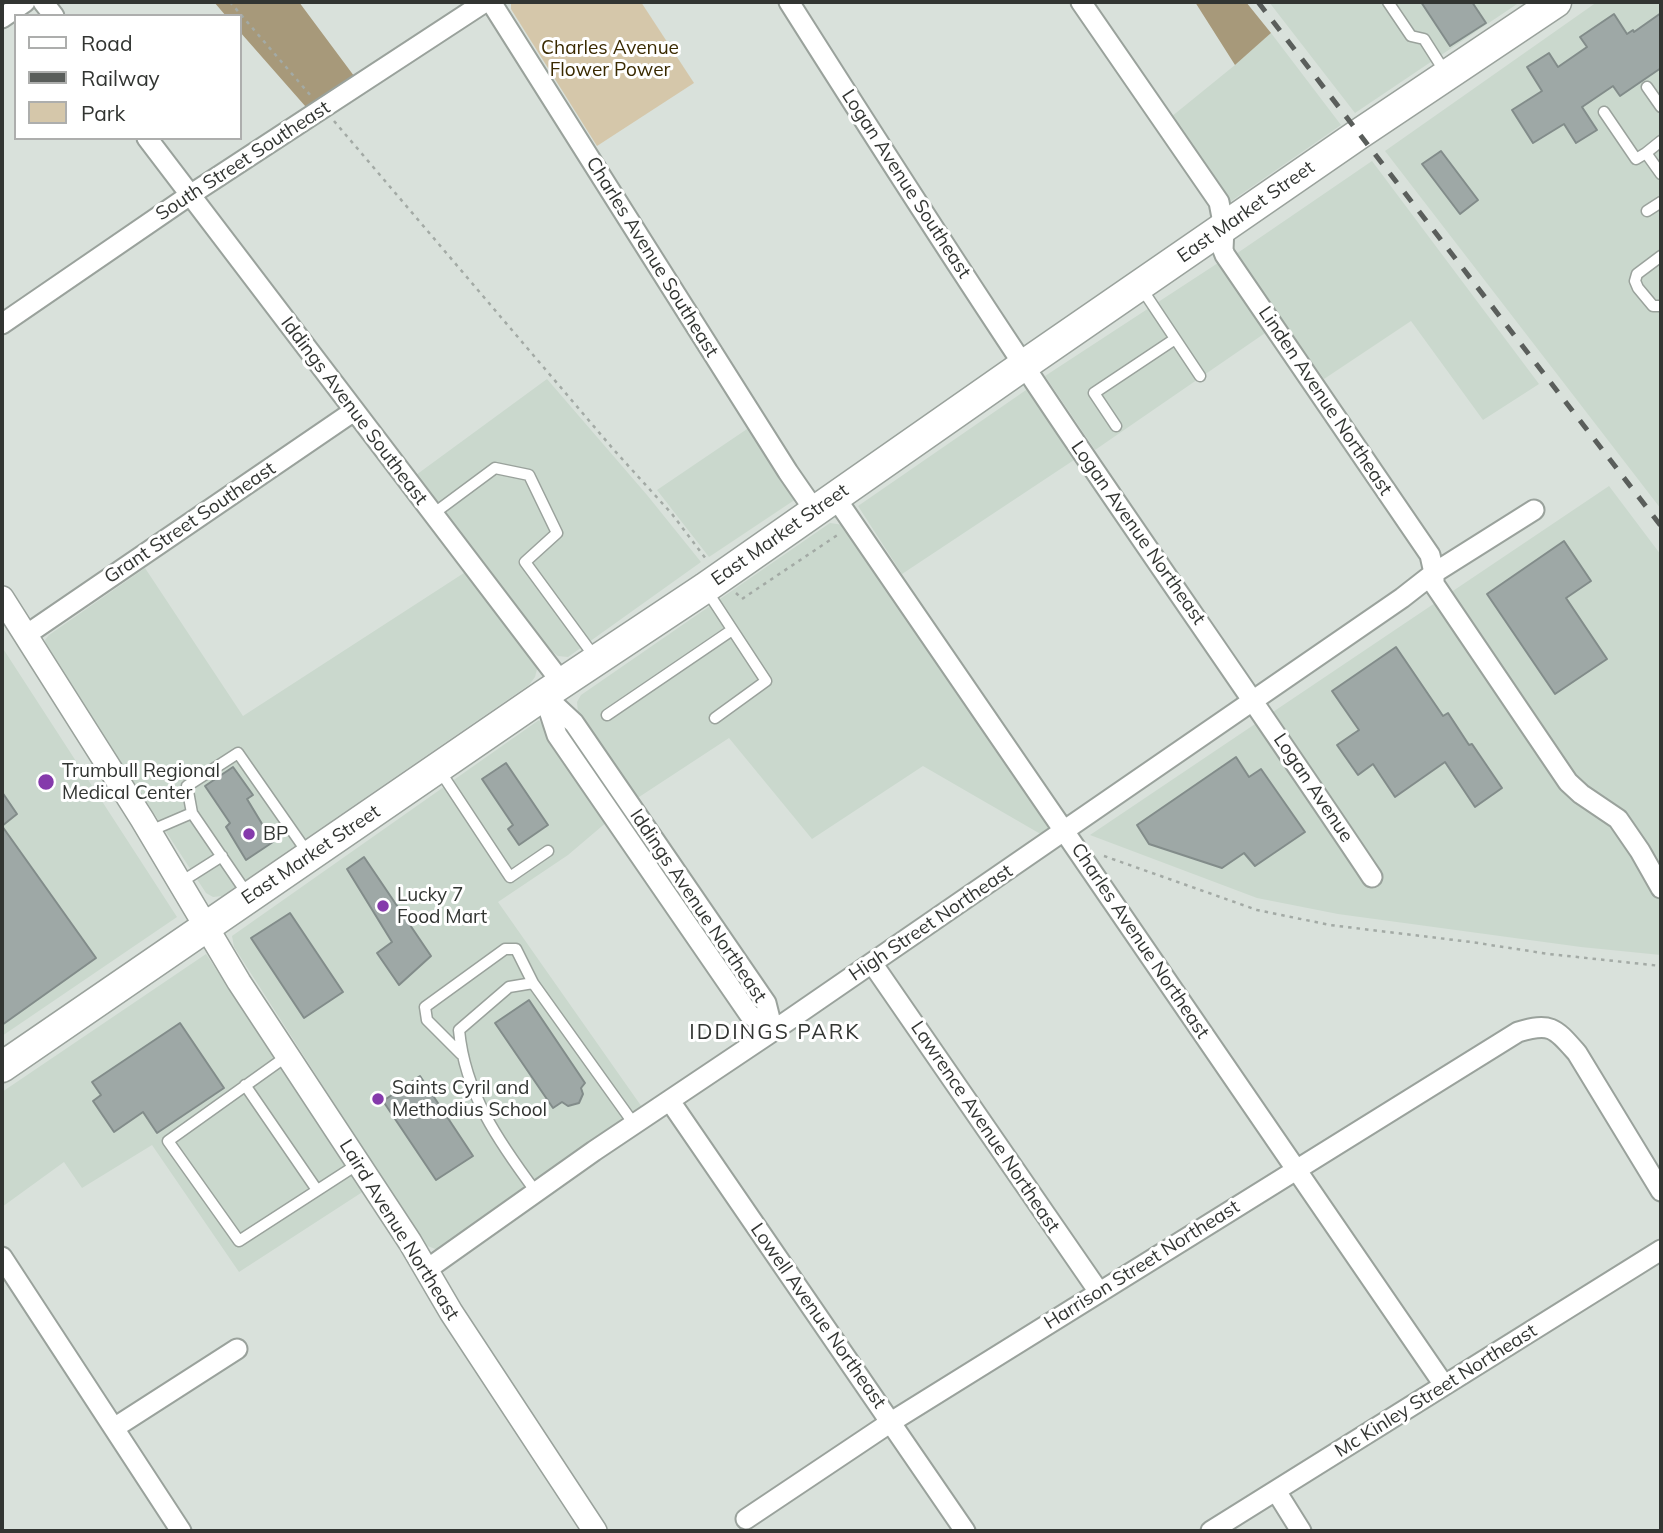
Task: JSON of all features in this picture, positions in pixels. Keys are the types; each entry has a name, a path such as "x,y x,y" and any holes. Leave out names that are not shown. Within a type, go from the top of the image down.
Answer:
{"main road":[{"name":"East Market Street","path":"2,1067 1556,2"}],"street":[{"path":"2,18 25,2"},
{"name":"South Street Southeast","path":"2,324 190,195 485,2"},
{"name":"Charles Avenue Southeast","path":"491,2 780,461 825,504"},
{"name":"Logan Avenue Southeast","path":"789,2 1024,365"},
{"name":"Linden Avenue Northeast","path":"1081,2 1214,194 1222,209 1225,255 1430,555 1434,584 1568,782 1618,819 1661,888"},
{"name":"Iddings Avenue Southeast","path":"149,140 433,514 553,689"},
{"name":"Logan Avenue Northeast","path":"1024,365 1253,699"},
{"name":"Grant Street Southeast","path":"26,635 354,411"},
{"name":"Charles Avenue Northeast","path":"825,504 1065,831 1444,1385"},
{"name":"High Street Northeast","path":"426,1270 634,1124 1221,724 1434,573 1534,510"},
{"name":"Laird Avenue Northeast","path":"2,598 149,831 239,982 595,1531"},
{"name":"Iddings Avenue Northeast","path":"553,689 557,735 749,1014 773,1031"},
{"name":"Logan Avenue","path":"1253,699 1372,877"},
{"name":"Lawrence Avenue Northeast","path":"872,962 1098,1292"},
{"name":"Harrison Street Northeast","path":"746,1519 891,1422 1518,1032 1535,1027 1546,1028 1562,1036 1577,1053 1661,1191"},
{"name":"Lowell Avenue Northeast","path":"670,1101 965,1531"},
{"name":"Mc Kinley Street Northeast","path":"1211,1531 1661,1250"},
{"path":"2,1257 181,1531"},
{"path":"114,1428 237,1349"},
{"path":"1276,1491 1301,1531"}],"lane":[{"path":"1388,2 1411,36 1424,39 1447,75"},
{"path":"1647,87 1661,107"},
{"path":"1604,111 1636,159 1661,141"},
{"path":"1646,153 1661,174"},
{"path":"1647,211 1661,202"},
{"path":"1661,256 1637,274 1635,281 1653,306 1661,306"},
{"path":"1140,286 1200,376"},
{"path":"1116,426 1094,393 1175,339"},
{"path":"433,514 495,468 529,475 557,533 525,562 597,660"},
{"path":"705,587 765,681 715,718"},
{"path":"607,715 732,629"},
{"path":"250,897 192,813 187,786 238,753 310,856"},
{"path":"438,768 510,877 548,851"},
{"path":"149,831 192,813"},
{"path":"180,882 222,856"},
{"path":"461,1055 427,1020 425,1007 505,949 516,948 533,983 634,1124"},
{"path":"533,983 509,987 459,1030 461,1055 477,1101 506,1151 536,1192"},
{"path":"287,1056 168,1140 239,1241 358,1164"},
{"path":"245,1085 317,1190"}],"path":[{"path":"242,16 318,105"}],"shaded area":[{"path":"214,2 299,2 360,84 313,115 242,34 242,14 224,14"},
{"path":"1195,2 1246,2 1271,33 1235,65"},
{"path":"1269,2 1520,2 1355,113"},
{"path":"1597,2 1661,2 1661,509 1385,151"},
{"path":"1271,33 1341,125 1230,202 1171,117"},
{"path":"1372,161 1539,384 1483,420 1411,321 1324,379 1236,254"},
{"path":"1221,261 1268,331 1095,450 1045,376"},
{"path":"547,379 701,562 568,657 558,656 549,649 416,475"},
{"path":"1029,388 1077,458 902,574 858,506"},
{"path":"750,427 796,499 709,557 657,490"},
{"path":"1609,486 1661,555 1661,955 1581,947 1338,914 1257,898 1090,835"},
{"path":"830,523 844,525 1056,827 1044,836 923,766 812,839 729,738 636,799 578,712 577,702 581,695"},
{"path":"145,568 243,716 467,571 533,656 537,669 535,677 529,685 222,896 213,897 206,893 46,648 45,640 49,635"},
{"name":"Trumbull Regional Medical Center","path":"2,647 177,917 2,1036"},
{"path":"539,720 608,821 568,855 498,902 644,1110 438,1250 425,1245 234,947 232,936"},
{"path":"206,954 364,1191 239,1272 152,1145 82,1188 64,1162 2,1207 2,1092"}],"green space":[{"name":"Charles Avenue Flower Power","path":"511,2 641,2 694,83 597,146 511,9"}],"building":[{"path":"1421,2 1472,2 1486,23 1450,46"},
{"path":"1661,13 1661,68 1620,96 1613,86 1582,107 1597,130 1576,143 1564,124 1533,143 1512,110 1542,91 1527,67 1549,53 1558,67 1587,47 1580,37 1614,14 1627,34"},
{"path":"1441,151 1478,200 1460,214 1422,164"},
{"path":"1564,541 1591,581 1566,598 1607,659 1555,694 1487,594"},
{"path":"1396,647 1443,716 1448,713 1502,788 1475,807 1445,762 1395,797 1373,764 1358,775 1337,745 1359,730 1332,691"},
{"path":"1236,757 1249,777 1261,769 1305,832 1255,866 1244,853 1222,868 1149,844 1137,825"},
{"path":"506,763 548,825 519,845 508,829 513,825 482,779"},
{"path":"233,767 253,795 247,799 273,842 246,860 226,827 230,823 205,786"},
{"path":"2,792 17,814 2,826"},
{"path":"2,826 96,958 2,1025"},
{"name":"Lucky 7 Food Mart","path":"364,857 431,956 399,985 377,953 392,942 347,869"},
{"path":"290,913 343,992 304,1018 251,938"},
{"path":"529,1000 585,1083 581,1088 583,1094 579,1103 568,1106 562,1102 553,1108 495,1023"},
{"path":"180,1023 224,1088 157,1133 143,1112 114,1132 93,1101 101,1095 92,1082"},
{"path":"420,1076 473,1156 436,1180 383,1101"}],"railway":[{"path":"1258,2 1661,526"}],"place":[{"name":"Trumbull Regional Medical Center","path":"46,782"},
{"name":"BP","path":"249,834"},
{"name":"Lucky 7 Food Mart","path":"383,906"},
{"name":"Saints Cyril and Methodius School","path":"378,1099"}],"district":[{"name":"IDDINGS PARK","path":"775,1033"}]}
